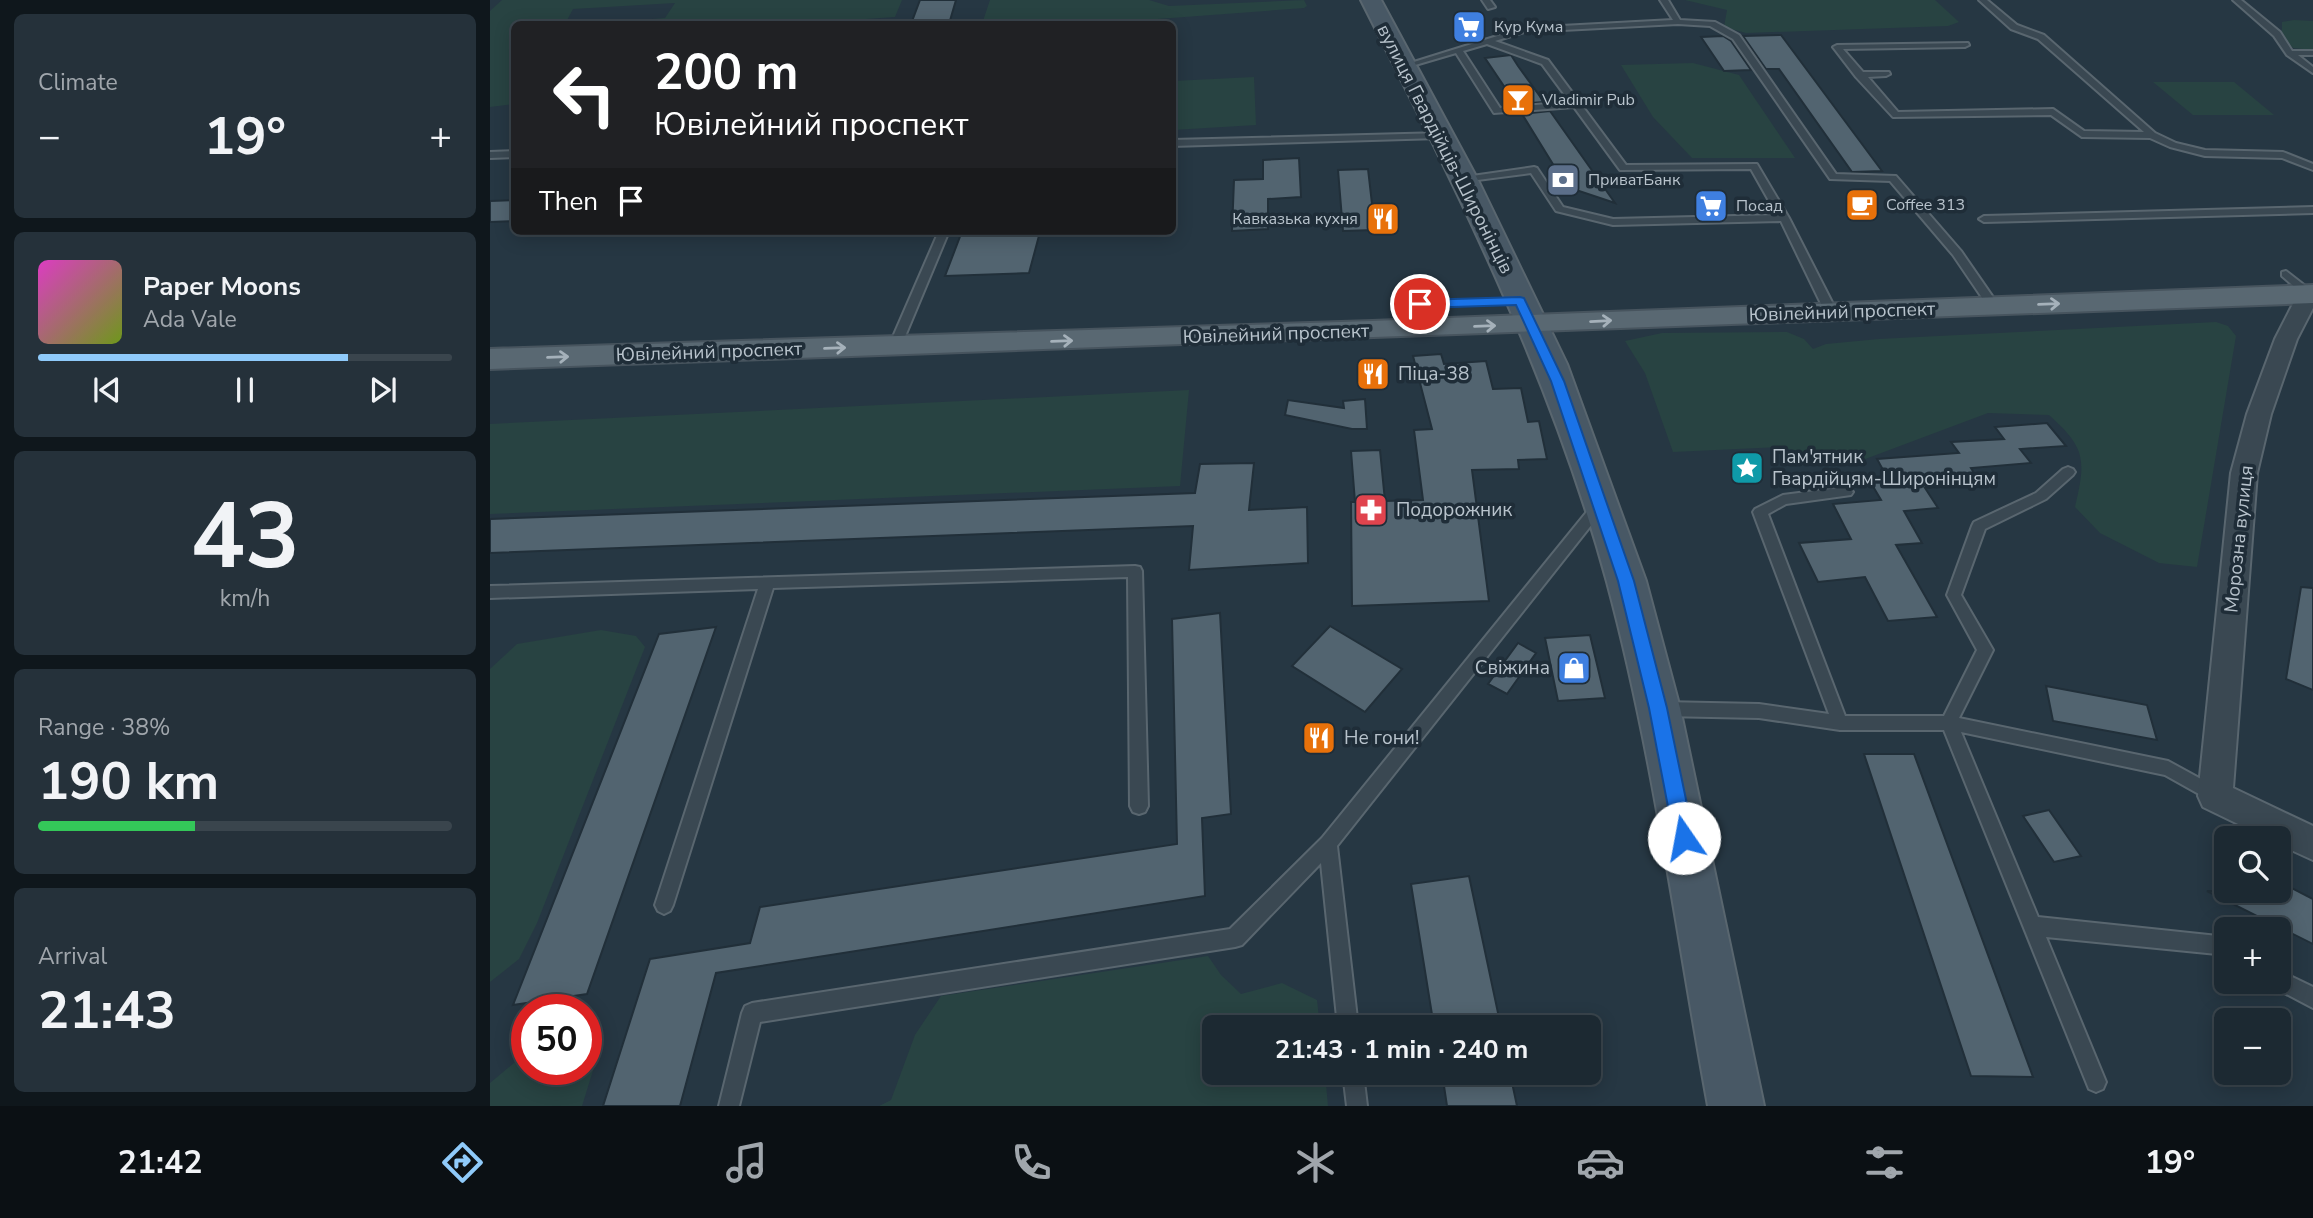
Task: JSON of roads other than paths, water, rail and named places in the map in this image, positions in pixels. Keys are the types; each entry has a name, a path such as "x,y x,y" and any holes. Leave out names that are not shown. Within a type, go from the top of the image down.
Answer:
{"main road":[{"name":"вулиця Гвардійців-Широнінців","path":"1371,0 1465,180 1555,372 1626,581 1658,708 1736,1106"},
{"name":"Ювілейний проспект","path":"490,359 900,334 2307,286"},
{"name":"Ювілейний проспект","path":"490,337 900,334"}],"street":[{"name":"Морозна вулиця","path":"2215,796 2244,473 2259,414 2307,286"},
{"path":"2215,796 2313,843"}],"lane":[{"path":"1664,0 1695,32"},
{"path":"1983,0 2014,27 2041,37 2152,135 2173,145 2205,153 2283,155 2313,167"},
{"path":"2237,0 2277,34 2290,53 2313,71"},
{"path":"1405,66 1523,30 1683,22 1712,24 1736,37 1833,177 1893,178 1957,253 1986,295"},
{"path":"1487,40 1545,62 1623,168 1754,166 1826,301"},
{"path":"1965,44 1837,47 1896,115 2053,112 2082,134 2152,135"},
{"path":"1458,50 1497,111 1576,104"},
{"path":"2290,53 2313,53"},
{"path":"1859,75 1886,74"},
{"path":"1176,143 1440,135"},
{"path":"490,155 511,154"},
{"path":"1465,180 1534,170 1559,209 1613,222 1784,218"},
{"path":"1984,219 2313,210"},
{"path":"900,334 942,235"},
{"path":"2068,472 2041,496 1979,526 1954,595 1985,650 1949,723 2096,1082"},
{"path":"1840,723 1760,512 1783,500 1846,492"},
{"path":"729,1106 752,1013 1235,938 1328,844 1600,505"},
{"path":"490,592 1135,571 1139,806"},
{"path":"664,905 767,584"},
{"path":"1658,708 1759,711 1840,723 1949,723 2168,768 2215,796"},
{"path":"1328,844 1347,1015"},
{"path":"2031,926 2214,945"},
{"path":"2291,986 2313,998"},
{"path":"1354,1085 1357,1106"}],"place":[{"name":"Кур Кума","path":"1469,27"},
{"name":"Vladimir Pub","path":"1518,100"},
{"name":"ПриватБанк","path":"1563,180"},
{"name":"Coffee 313","path":"1862,205"},
{"name":"Посад","path":"1711,206"},
{"name":"Кавказька кухня","path":"1383,219"},
{"name":"Піца-38","path":"1373,374"},
{"name":"Пам'ятник Гвардійцям-Широнінцям","path":"1747,468"},
{"name":"Подорожник","path":"1371,510"},
{"name":"Свіжина","path":"1574,668"},
{"name":"Не гони!","path":"1319,738"}]}
